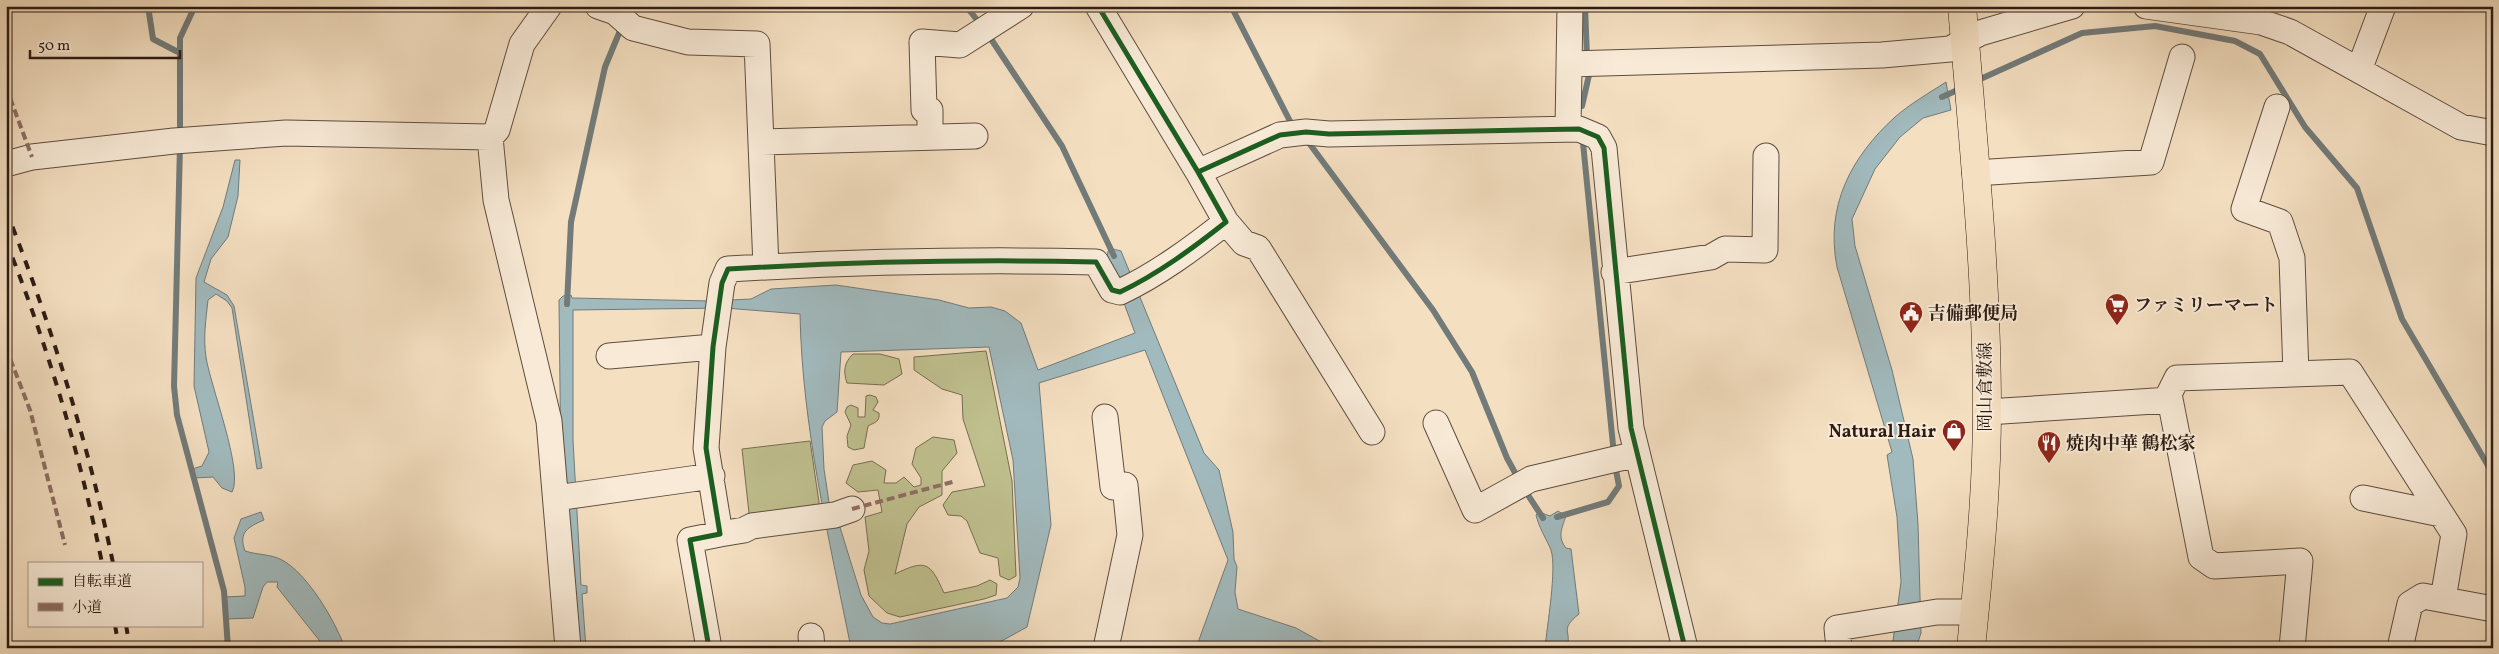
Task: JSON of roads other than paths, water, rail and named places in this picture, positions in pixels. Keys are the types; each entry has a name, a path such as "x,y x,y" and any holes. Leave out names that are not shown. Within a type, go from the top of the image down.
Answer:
{"main road":[{"name":"岡山倉敷線","path":"1962,6 1985,311 1987,412 1981,553 1971,648"}],"street":[{"path":"6,164 32,157 179,141 286,132 490,137 497,130 522,44 549,6"},
{"path":"598,6 615,12 633,28 688,42 757,44 766,267"},
{"path":"930,137 930,110 924,110 922,42 960,45 1021,6"},
{"path":"1098,6 1226,222 1244,244 1258,248 1372,432"},
{"path":"1568,129 1581,64 1570,6"},
{"path":"1581,64 1882,55 1950,49 1966,52 1980,33 2072,6"},
{"path":"2146,6 2260,22 2290,32 2461,127 2493,133"},
{"path":"2358,70 2383,6"},
{"path":"1976,173 2151,162 2182,57"},
{"path":"2277,107 2244,209 2280,222 2292,258 2296,374"},
{"path":"1198,172 1272,137 1300,133 1579,129 1598,137 1604,148 1614,272 1631,428 1622,457 1686,648"},
{"path":"761,142 975,136"},
{"path":"490,137 496,200 566,496 568,648"},
{"path":"1614,272 1711,257 1724,249 1765,250 1766,156"},
{"path":"720,534 706,448 718,304 722,283 728,269 1014,260 1096,262 1112,290 1129,288 1194,247 1226,222"},
{"path":"609,356 713,347"},
{"path":"2292,648 2300,562 2214,566 2201,557 2169,394 2177,378 2350,372 2454,534 2443,600"},
{"path":"1987,412 2170,400"},
{"path":"1104,416 1113,486 1125,485 1130,536 1106,648"},
{"path":"1436,423 1476,510 1520,485 1622,457"},
{"path":"566,496 712,476"},
{"path":"2363,498 2441,514"},
{"path":"709,648 690,540 744,530 752,526 837,513"},
{"path":"2400,648 2410,604 2423,596 2493,609"},
{"path":"1839,648 1837,628 1921,615 1975,612"}],"water":[{"path":"1946,82 1951,110 1923,118 1900,137 1875,169 1852,219 1855,246 1892,370 1913,459 1918,524 1921,633 1916,648 1892,648 1901,582 1897,517 1887,455 1892,452 1837,267 1834,245 1835,223 1838,203 1845,184 1854,166 1879,132 1913,103"},
{"path":"235,160 240,160 238,196 228,237 211,259 204,282 227,295 234,306 262,468 257,469 232,308 227,301 216,294 208,300 205,350 234,466 232,492 222,488 213,477 194,478 192,469 202,466 209,452 194,386 196,278 223,207"},
{"path":"1113,249 1121,251 1204,453 1219,470 1233,532 1234,559 1237,567 1235,592 1238,609 1296,628 1332,648 1196,648 1228,560 1145,350 1039,383 1051,525 1027,627 989,648 851,648 811,440 802,356 800,314 725,308 573,310 573,440 581,585 587,586 587,593 582,594 586,648 573,648 561,475 559,300 563,296 571,295 572,298 711,301 751,299 771,289 836,285 939,300 969,308 991,307 1005,311 1021,323 1038,370 1135,333 1107,257 1108,251","holes":["989,347 1013,460 1020,578 1018,587 1007,598 890,624 882,623 873,617 861,595 839,524 830,509 824,469 822,427 825,421 837,412 841,352"]},
{"path":"1558,511 1566,516 1561,536 1566,548 1571,549 1579,614 1569,624 1567,648 1545,648 1553,559 1536,515 1539,512 1550,516"},
{"path":"261,512 264,520 249,528 244,535 243,544 245,551 278,558 292,567 320,599 335,625 345,648 321,648 319,640 277,587 278,582 267,582 263,587 253,618 226,619 224,597 245,596 245,587 234,538 241,519"}],"waterway":[{"path":"148,6 153,39 178,52"},
{"path":"180,136 180,38 195,6"},
{"path":"966,6 981,25"},
{"path":"1231,6 1293,127"},
{"path":"1585,6 1587,57"},
{"path":"567,304 571,222 605,67 622,26"},
{"path":"1976,81 2082,33 2155,26 2235,41 2260,54 2305,127 2357,188 2402,319 2493,474"},
{"path":"987,33 1062,146 1114,256"},
{"path":"1582,106 1589,75 1588,67"},
{"path":"1942,97 1962,88"},
{"path":"1306,139 1433,310 1472,372 1507,458 1519,480"},
{"path":"1583,143 1614,455"},
{"path":"180,146 174,386 177,415 224,591 228,648"},
{"path":"1557,517 1608,502 1619,486 1615,465"},
{"path":"1524,489 1543,518"}],"railway":[{"path":"6,210 67,384 92,473 113,562"},
{"path":"6,241 49,359 73,440 102,562"},
{"path":"115,626 119,648"},
{"path":"126,626 130,648"}],"place":[{"name":"ファミリーマート","path":"2117,326"},
{"name":"吉備郵便局","path":"1911,334"},
{"name":"Natural Hair","path":"1954,452"},
{"name":"焼肉中華 鶴松家","path":"2049,464"}]}
